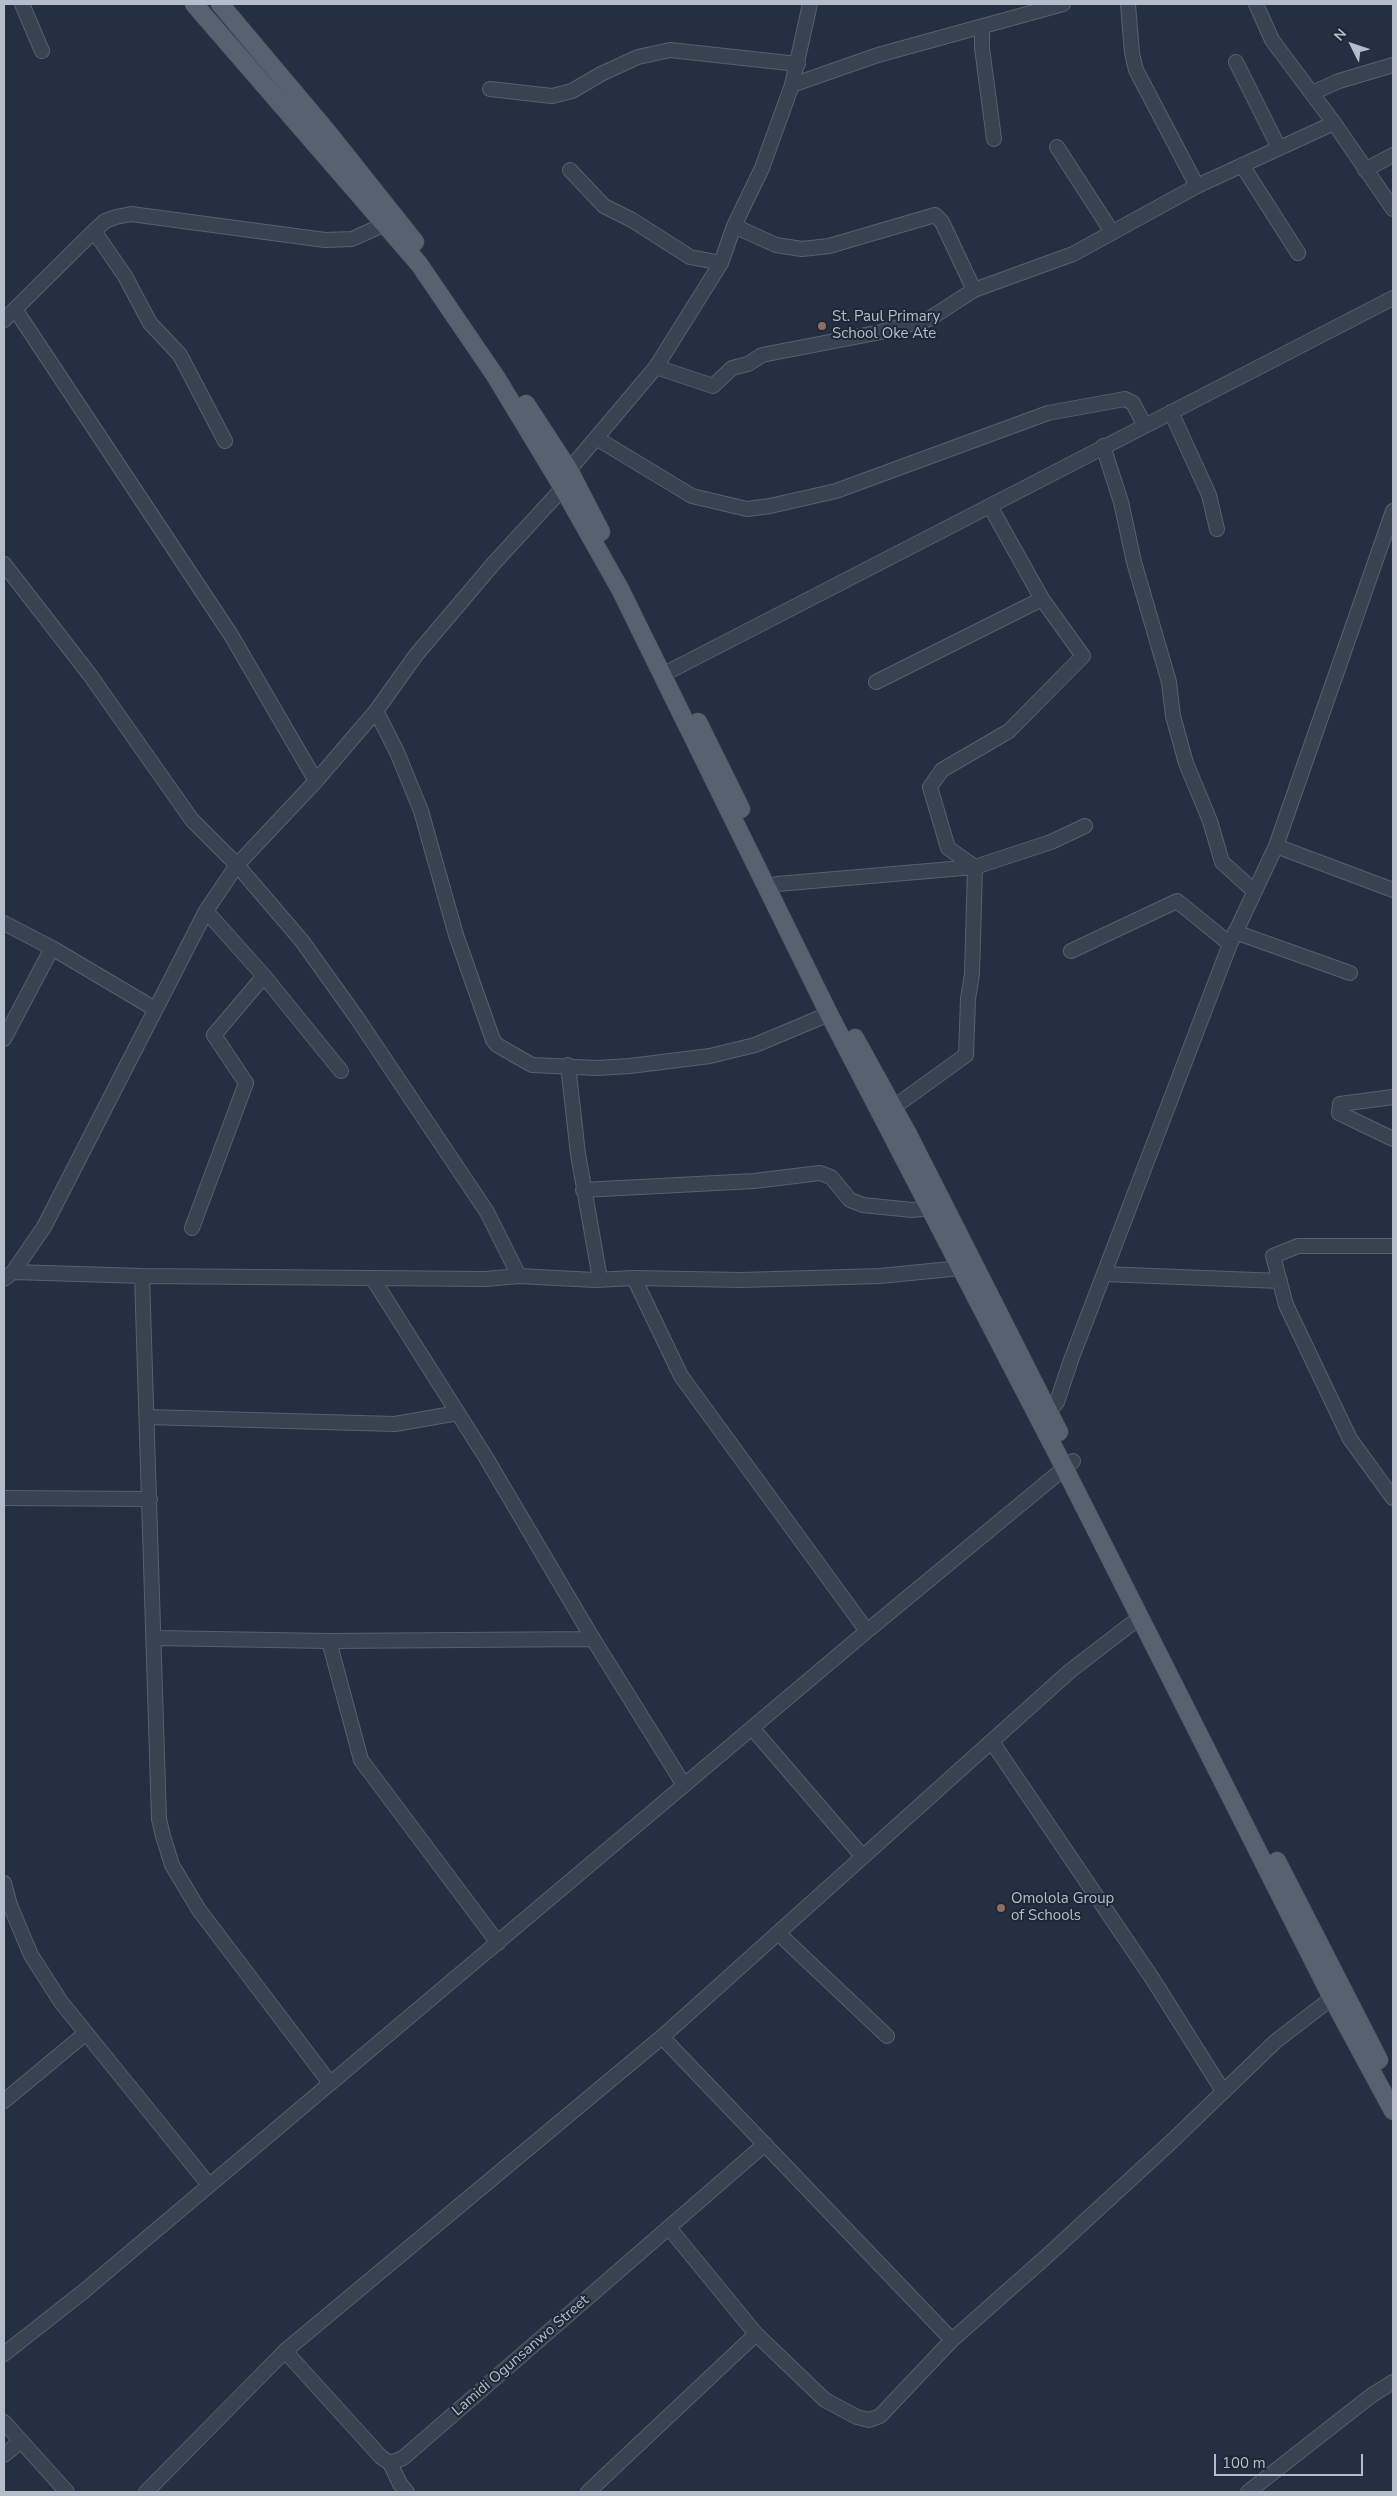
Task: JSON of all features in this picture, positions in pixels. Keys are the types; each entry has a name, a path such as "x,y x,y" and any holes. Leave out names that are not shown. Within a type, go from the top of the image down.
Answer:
{"main road":[{"path":"194,4 420,264 496,377 563,488 667,672 777,884 840,1013 894,1108 1049,1412 1068,1464 1139,1618 1332,1998 1393,2111"},
{"path":"220,4 326,130 428,258 569,470 829,1014 961,1268 1068,1464 1393,2087"}],"street":[{"path":"22,4 42,51"},
{"path":"569,470 656,367 722,263 734,226 762,168 792,86 810,4"},
{"path":"792,86 878,55 1063,4"},
{"path":"1128,4 1132,53 1136,70 1197,186"},
{"path":"1256,4 1272,40 1334,123 1393,209"},
{"path":"982,27 982,48 994,139"},
{"path":"490,89 552,96 572,90 638,57 670,50 798,64"},
{"path":"1236,62 1279,148"},
{"path":"1312,93 1339,81 1393,65"},
{"path":"656,367 713,386 732,368 748,364 762,355 881,332 929,319 974,290 1073,254 1197,186 1334,123"},
{"path":"1057,147 1112,232"},
{"path":"1365,170 1393,155"},
{"path":"1242,165 1298,253"},
{"path":"570,170 604,206 632,220 690,257 722,263"},
{"path":"4,320 94,231 106,221 131,214 325,240 352,239 385,224"},
{"path":"734,226 776,245 802,249 829,246 935,215 942,222 974,290"},
{"path":"94,231 126,276 150,323 180,355 225,441"},
{"path":"667,672 990,506 1102,446 1145,426 1393,298"},
{"path":"15,309 231,635 316,781"},
{"path":"596,438 692,496 747,509 836,491 1048,413 1125,399 1133,403 1145,426"},
{"path":"1171,412 1209,495 1217,529"},
{"path":"1102,446 1120,502 1134,562 1169,682 1173,716 1186,763 1210,821 1222,862 1254,891"},
{"path":"9,1276 30,1251 48,1219 154,1009 206,911 237,865 316,781 376,711 416,655 494,563 563,488"},
{"path":"975,867 948,848 930,787 942,770 1009,731 1083,656 1042,599 990,506"},
{"path":"1049,1412 1057,1402 1233,938 1276,846 1393,511"},
{"path":"4,564 90,675 192,820 237,865 302,941 357,1018 487,1212 519,1276"},
{"path":"876,682 1042,599"},
{"path":"376,711 397,752 421,811 456,935 493,1040 505,1051 532,1065 568,1065 597,1068 630,1066 710,1056 755,1045 829,1014"},
{"path":"777,884 975,867 1051,842 1085,826"},
{"path":"1276,846 1393,890"},
{"path":"894,1108 966,1055 968,999 972,974 975,867"},
{"path":"1071,951 1177,901 1233,938 1350,973"},
{"path":"206,911 264,976 341,1071"},
{"path":"4,923 52,948 154,1009"},
{"path":"4,1039 52,948"},
{"path":"192,1228 246,1084 214,1034 264,976"},
{"path":"568,1065 583,1190 600,1279"},
{"path":"1393,1097 1340,1104 1339,1113 1393,1139"},
{"path":"583,1190 754,1181 820,1173 831,1177 850,1200 863,1205 912,1210 931,1208"},
{"path":"1393,1246 1298,1246 1273,1256 1286,1305 1350,1439 1393,1498"},
{"path":"9,1276 485,1280 519,1276 600,1279 750,1280 880,1276 961,1268"},
{"path":"1104,1274 1280,1281"},
{"path":"142,1276 155,1638 159,1819 172,1865 199,1910 330,2083"},
{"path":"373,1278 458,1413 593,1639 684,1786"},
{"path":"634,1278 681,1376 867,1631"},
{"path":"147,1417 394,1424 458,1413"},
{"path":"4,2354 84,2291 1068,1464"},
{"path":"4,1498 150,1499"},
{"path":"146,2492 285,2351 662,2037 1070,1671 1139,1618"},
{"path":"155,1638 329,1641 593,1639"},
{"path":"329,1641 361,1760 498,1944"},
{"path":"752,1728 863,1857"},
{"path":"992,1742 1152,1978 1223,2092"},
{"path":"4,1883 10,1905 31,1955 61,2002 209,2184"},
{"path":"778,1933 887,2036"},
{"path":"670,2229 756,2334 825,2400 857,2417 869,2420 880,2416 952,2340 1047,2256 1276,2041 1332,1998"},
{"path":"4,2101 86,2034"},
{"path":"662,2037 952,2340"},
{"name":"Lamidi Ogunsanwo Street","path":"390,2462 403,2458 670,2229 765,2144"},
{"path":"588,2492 756,2334"},
{"path":"285,2351 381,2457 390,2462 400,2484 407,2492"},
{"path":"1248,2492 1372,2395 1393,2382"},
{"path":"4,2422 67,2492"},
{"path":"4,2455 20,2442"}],"place":[{"name":"St. Paul Primary School Oke Ate","path":"822,326"},
{"name":"Omolola Group of Schools","path":"1001,1908"}]}
